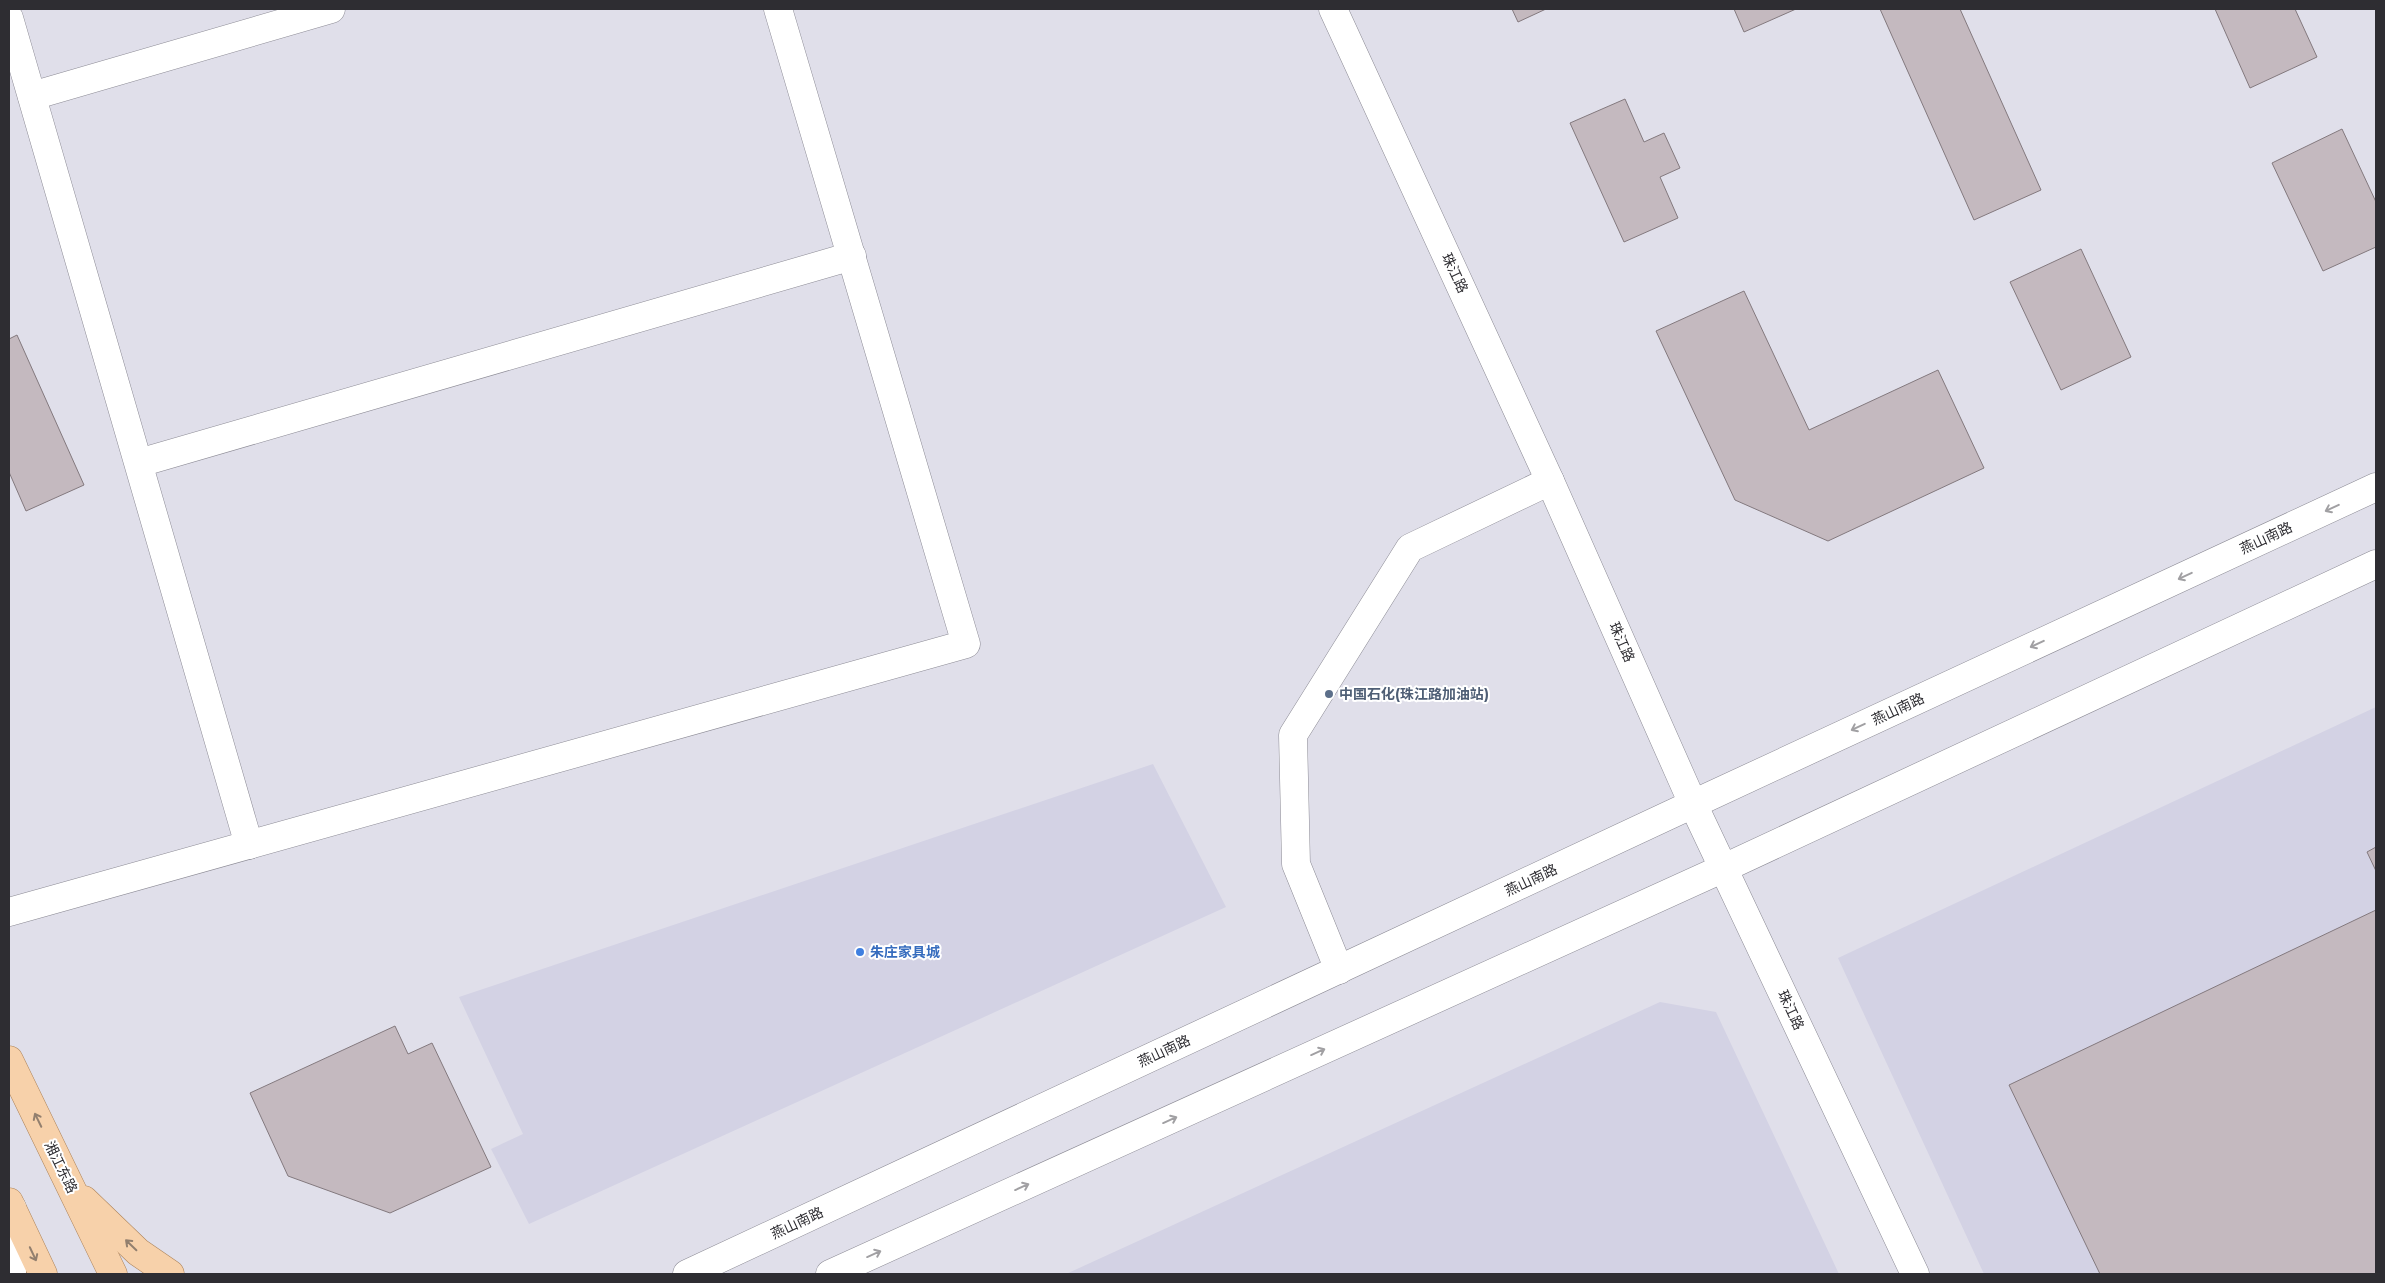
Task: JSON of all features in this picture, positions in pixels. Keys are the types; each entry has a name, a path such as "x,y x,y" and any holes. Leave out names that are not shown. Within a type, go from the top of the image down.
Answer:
{"main road":[{"name":"湘江东路","path":"9,1060 112,1274"},
{"path":"70,1187 138,1252 170,1274"},
{"path":"10,1205 43,1274"}],"street":[{"path":"32,96 331,9"},
{"path":"9,912 966,644 778,9"},
{"name":"珠江路","path":"1333,9 1550,481 1693,804 1915,1274"},
{"path":"9,18 249,844"},
{"path":"139,463 852,256"},
{"path":"1339,970 1296,864 1294,735 1410,548 1550,481"},
{"name":"燕山南路","path":"687,1274 2376,487"},
{"path":"830,1274 1724,868 2376,564"},
{"path":"10,1205 12,1274"}],"shaded area":[{"path":"2376,707 2376,1274 1984,1274 1838,958"},
{"name":"朱庄家具城","path":"1153,764 1226,907 529,1224 491,1149 523,1134 459,997"},
{"path":"1660,1002 1716,1012 1839,1274 1066,1274"}],"building":[{"path":"1512,9 1546,9 1518,22"},
{"path":"1734,9 1796,9 1744,32"},
{"path":"1880,9 1960,9 2041,190 1974,220"},
{"path":"2215,9 2295,9 2317,57 2250,88"},
{"path":"1625,99 1644,142 1664,133 1680,168 1660,177 1678,218 1624,242 1570,123"},
{"path":"2342,129 2376,202 2376,247 2323,271 2272,163"},
{"path":"2081,249 2131,357 2061,390 2010,282"},
{"path":"1744,291 1809,430 1938,370 1984,468 1828,541 1735,500 1656,331"},
{"path":"17,335 84,485 26,511 9,472 9,339"},
{"path":"2376,847 2376,871 2367,852"},
{"path":"2376,910 2376,1274 2100,1274 2009,1085"},
{"path":"395,1026 408,1054 432,1043 491,1167 390,1213 288,1176 250,1093"}],"place":[{"name":"中国石化(珠江路加油站)","path":"1329,694"},
{"name":"朱庄家具城","path":"860,952"}]}
